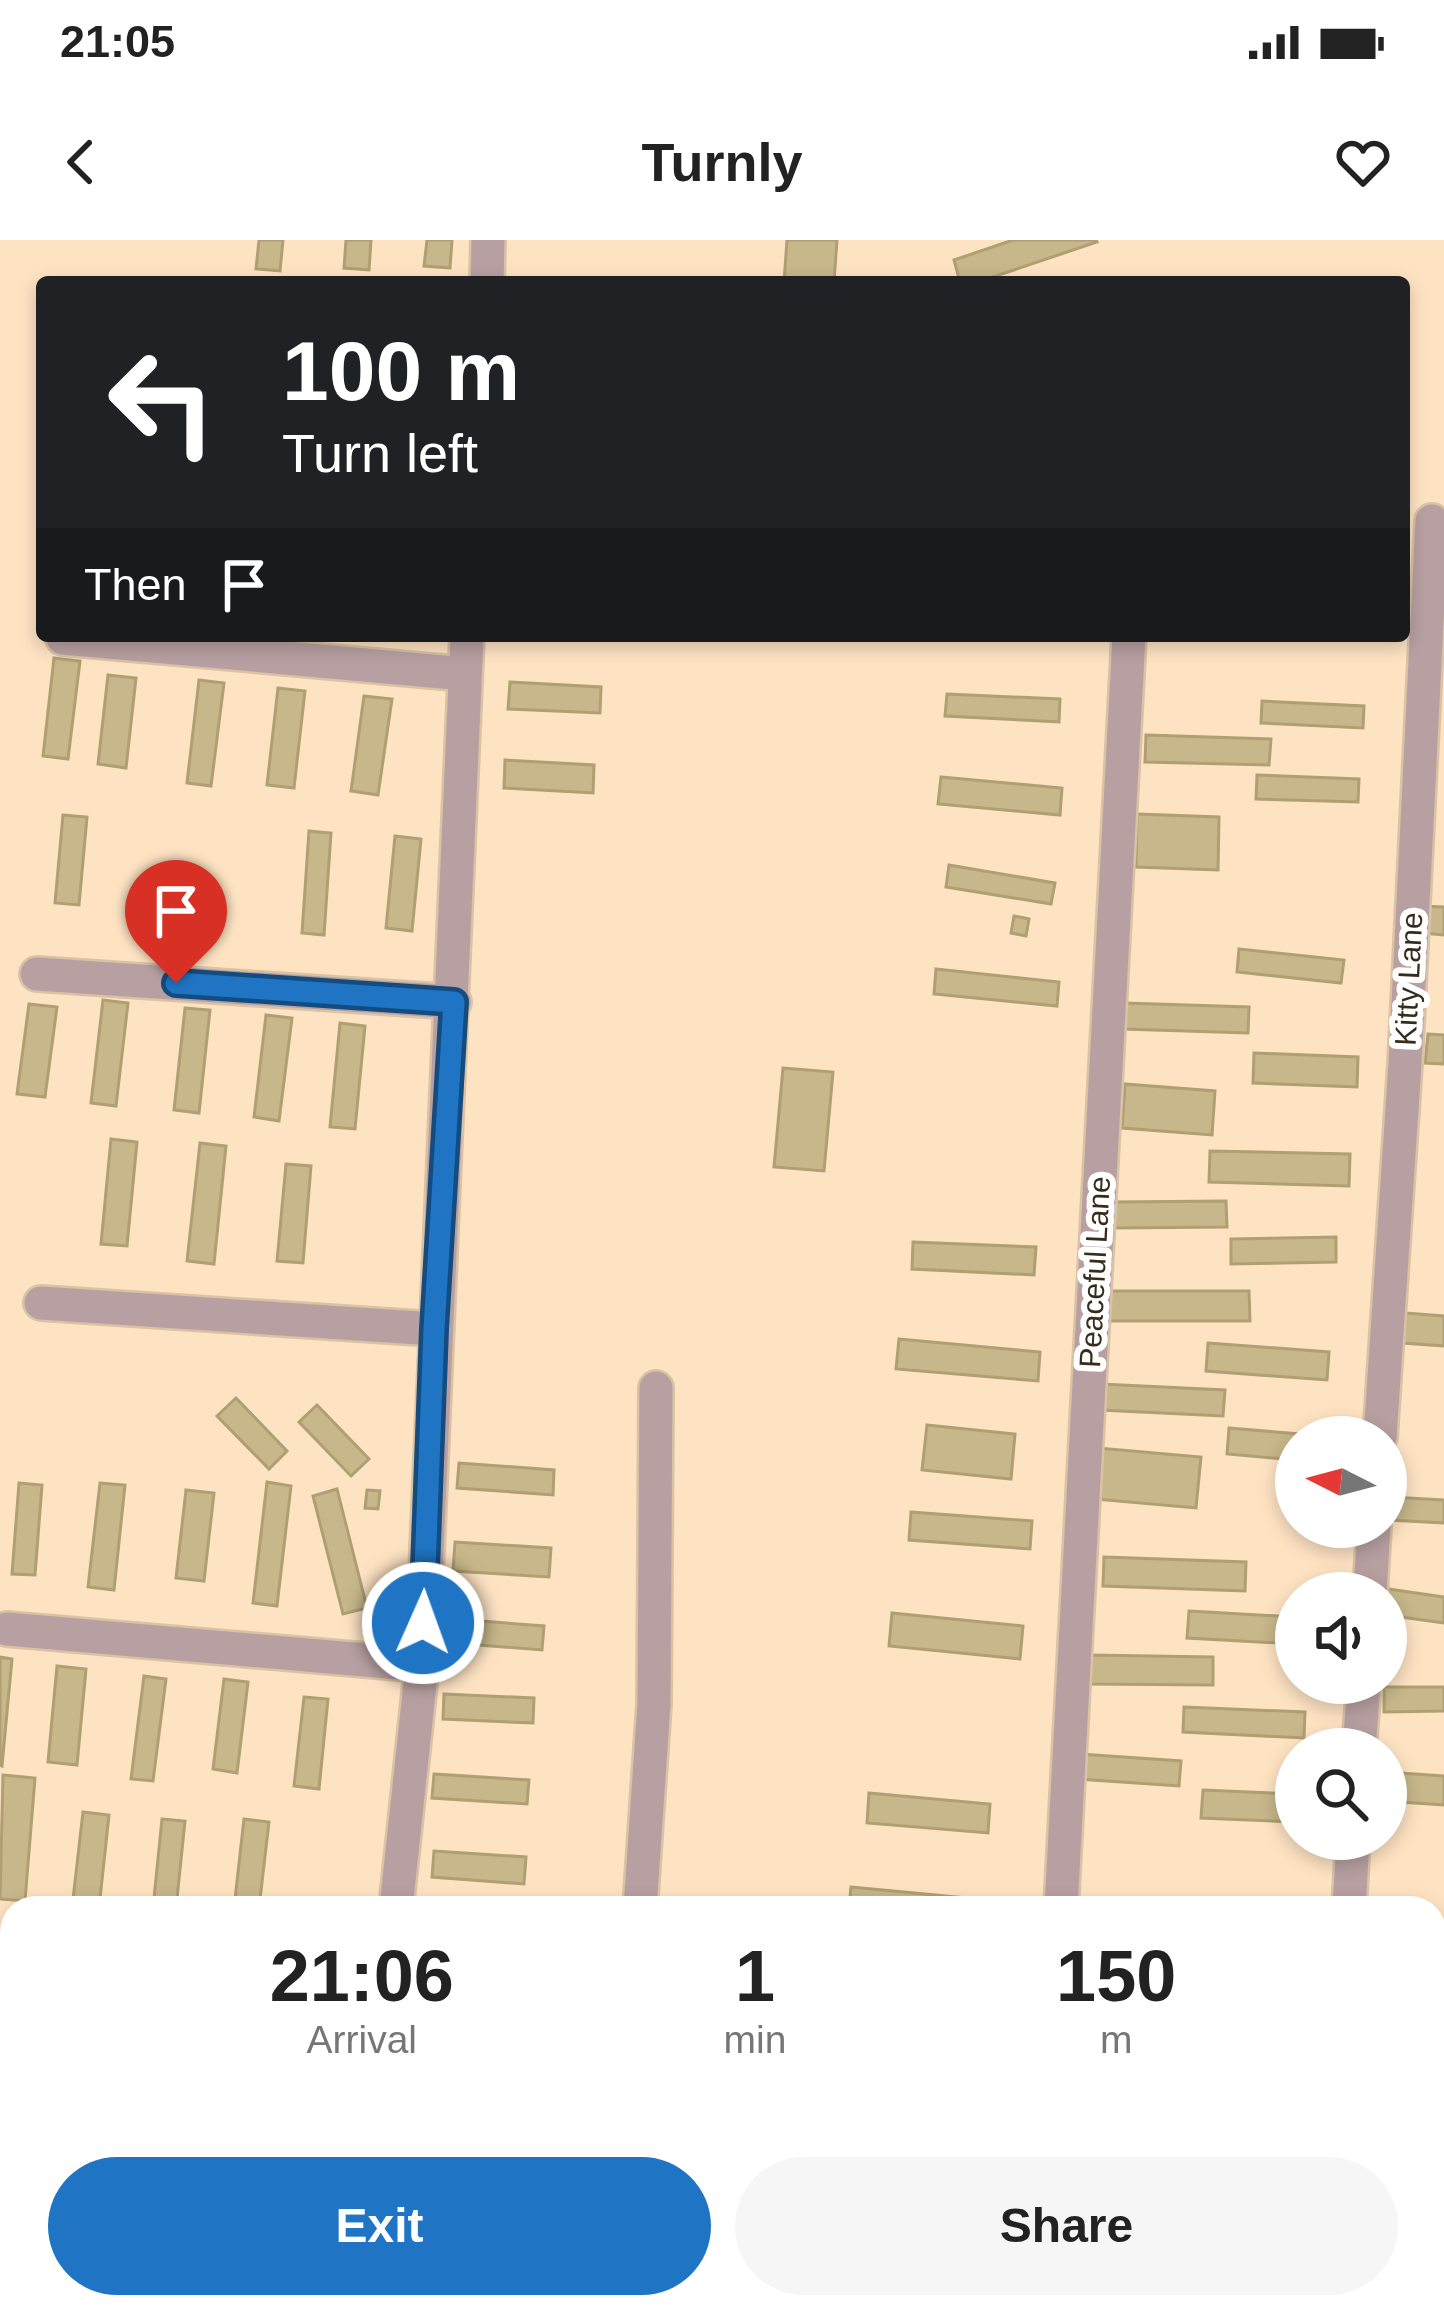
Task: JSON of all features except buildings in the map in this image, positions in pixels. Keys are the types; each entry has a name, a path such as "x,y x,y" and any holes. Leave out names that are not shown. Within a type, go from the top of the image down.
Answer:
{"street":[{"path":"487,276 488,240"},
{"name":"Kitty Lane","path":"1381,1416 1405,1064 1432,521"},
{"path":"108,642 465,674"},
{"path":"397,1896 422,1665 467,642"},
{"name":"Peaceful Lane","path":"1062,1896 1129,642"},
{"path":"38,974 454,1002"},
{"path":"41,1304 434,1329"},
{"path":"641,1896 654,1704 656,1388"},
{"path":"7,1629 422,1665"},
{"path":"1350,1896 1352,1860"}],"route":[{"path":"176,983 454,1002 434,1329 423,1623"}]}
